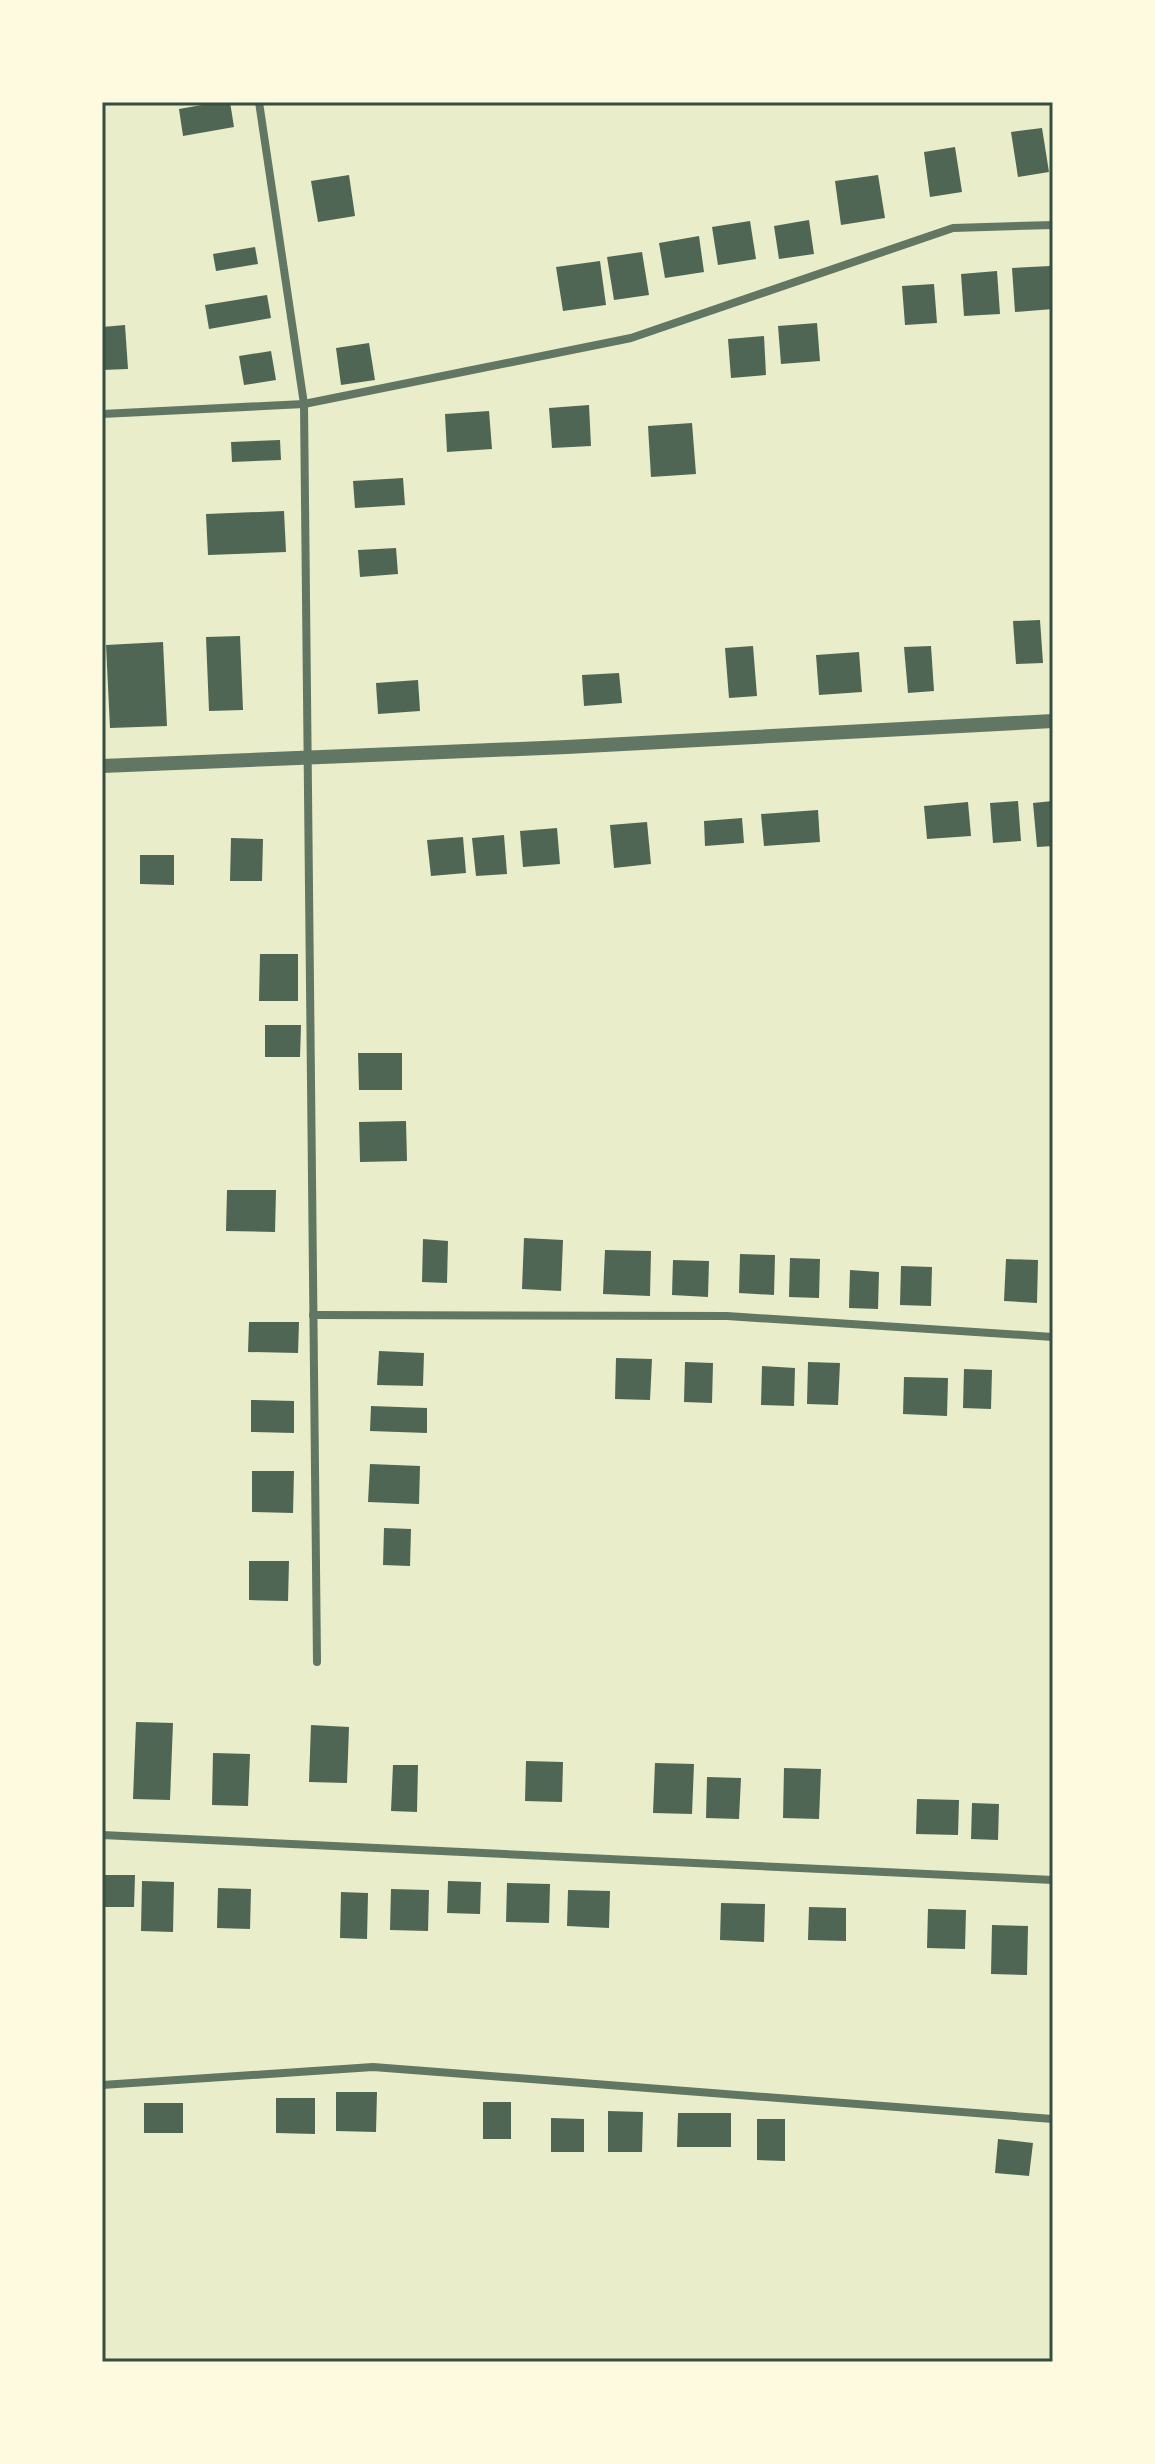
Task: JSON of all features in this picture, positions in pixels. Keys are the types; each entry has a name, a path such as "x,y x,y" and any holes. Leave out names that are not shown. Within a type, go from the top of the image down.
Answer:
{"street":[{"path":"259,102 304,404 317,1662"},
{"path":"102,414 304,404 631,338 953,228 1053,225"},
{"path":"102,766 567,747 1053,721"},
{"path":"313,1315 727,1316 1053,1337"},
{"path":"102,1835 1053,1880"},
{"path":"102,2085 373,2067 1053,2119"}],"building":[{"path":"230,102 234,127 183,136 179,109"},
{"path":"1042,128 1049,172 1018,177 1011,132"},
{"path":"955,147 962,192 930,197 924,152"},
{"path":"349,175 355,216 318,222 311,181"},
{"path":"878,175 885,218 841,225 835,181"},
{"path":"809,220 814,254 779,259 774,226"},
{"path":"750,221 756,259 718,265 712,227"},
{"path":"699,236 704,272 665,278 659,243"},
{"path":"255,247 258,264 216,271 213,254"},
{"path":"642,252 649,295 614,300 607,257"},
{"path":"600,261 606,305 563,311 556,267"},
{"path":"1050,266 1053,309 1015,312 1012,268"},
{"path":"997,271 1000,314 964,316 961,274"},
{"path":"934,284 937,323 905,325 902,286"},
{"path":"267,295 271,318 209,329 205,305"},
{"path":"817,323 820,361 781,364 778,326"},
{"path":"125,325 128,369 102,370 102,327"},
{"path":"764,336 766,375 731,378 728,339"},
{"path":"369,343 375,380 341,385 336,348"},
{"path":"271,351 276,380 244,385 239,356"},
{"path":"589,405 591,446 552,448 549,408"},
{"path":"489,411 492,449 447,452 445,414"},
{"path":"692,423 696,474 651,477 648,426"},
{"path":"280,440 281,460 232,462 231,442"},
{"path":"403,478 405,505 355,508 353,481"},
{"path":"284,511 286,552 208,555 206,514"},
{"path":"396,548 398,574 360,577 358,550"},
{"path":"1040,620 1043,663 1016,664 1013,621"},
{"path":"240,636 243,710 209,711 206,637"},
{"path":"163,642 167,726 110,728 106,645"},
{"path":"753,646 757,696 729,698 725,648"},
{"path":"931,646 934,691 908,693 904,647"},
{"path":"859,652 862,692 819,695 816,655"},
{"path":"619,673 622,703 584,706 582,675"},
{"path":"418,680 420,711 378,714 376,683"},
{"path":"1018,801 1021,841 993,843 990,803"},
{"path":"1053,801 1053,846 1037,847 1033,803"},
{"path":"968,802 971,836 927,839 924,806"},
{"path":"818,810 820,842 764,846 761,814"},
{"path":"742,818 744,843 705,846 704,821"},
{"path":"647,822 651,864 614,868 610,825"},
{"path":"557,828 560,864 523,867 520,831"},
{"path":"504,835 507,874 476,876 472,838"},
{"path":"463,837 466,873 431,876 427,840"},
{"path":"231,838 263,839 262,881 230,881"},
{"path":"140,855 174,855 174,885 140,884"},
{"path":"260,954 298,954 298,1001 259,1001"},
{"path":"265,1025 301,1025 300,1057 265,1057"},
{"path":"358,1053 402,1053 402,1090 359,1090"},
{"path":"406,1121 407,1161 360,1162 359,1122"},
{"path":"227,1190 276,1190 275,1232 226,1231"},
{"path":"524,1238 563,1240 561,1291 522,1289"},
{"path":"423,1239 448,1241 447,1283 422,1282"},
{"path":"605,1250 651,1251 650,1296 603,1294"},
{"path":"740,1254 775,1255 774,1295 739,1293"},
{"path":"790,1258 820,1259 819,1298 789,1297"},
{"path":"1006,1259 1038,1260 1037,1303 1004,1301"},
{"path":"673,1260 709,1261 708,1297 672,1295"},
{"path":"901,1266 932,1267 931,1306 900,1305"},
{"path":"850,1270 879,1272 878,1309 849,1308"},
{"path":"249,1322 299,1322 298,1353 248,1352"},
{"path":"379,1351 424,1353 423,1386 377,1385"},
{"path":"616,1358 652,1359 650,1400 615,1399"},
{"path":"685,1362 713,1363 712,1403 684,1402"},
{"path":"808,1362 840,1363 838,1405 807,1404"},
{"path":"762,1366 795,1368 794,1406 761,1405"},
{"path":"964,1369 992,1370 991,1409 963,1408"},
{"path":"904,1377 948,1378 947,1416 903,1414"},
{"path":"251,1400 294,1401 294,1433 251,1432"},
{"path":"371,1406 427,1408 427,1433 370,1431"},
{"path":"370,1464 420,1466 419,1504 368,1502"},
{"path":"252,1471 294,1471 293,1513 252,1512"},
{"path":"384,1528 411,1529 410,1566 383,1565"},
{"path":"249,1561 289,1561 288,1601 249,1600"},
{"path":"136,1722 173,1723 170,1800 133,1799"},
{"path":"311,1725 349,1727 347,1783 309,1782"},
{"path":"213,1753 250,1754 248,1806 212,1805"},
{"path":"526,1761 563,1762 562,1802 525,1801"},
{"path":"655,1763 694,1764 692,1814 653,1813"},
{"path":"393,1765 418,1765 417,1812 391,1811"},
{"path":"784,1768 821,1769 819,1819 783,1818"},
{"path":"707,1777 741,1778 739,1819 706,1818"},
{"path":"917,1799 959,1800 958,1835 916,1834"},
{"path":"972,1803 999,1804 998,1840 971,1839"},
{"path":"103,1875 135,1875 134,1907 102,1907"},
{"path":"142,1881 174,1882 173,1932 141,1931"},
{"path":"448,1881 481,1882 480,1914 447,1913"},
{"path":"507,1883 550,1884 549,1923 506,1922"},
{"path":"218,1888 251,1889 250,1929 217,1928"},
{"path":"391,1889 429,1890 428,1931 390,1930"},
{"path":"568,1890 610,1891 609,1928 567,1926"},
{"path":"341,1892 368,1893 367,1939 340,1938"},
{"path":"721,1903 765,1904 764,1942 720,1940"},
{"path":"809,1907 846,1908 846,1941 808,1940"},
{"path":"928,1909 966,1910 965,1949 927,1948"},
{"path":"992,1925 1028,1926 1027,1975 991,1974"},
{"path":"336,2092 377,2092 376,2132 336,2131"},
{"path":"276,2098 315,2098 315,2134 276,2133"},
{"path":"483,2102 511,2102 511,2139 483,2139"},
{"path":"144,2103 183,2103 183,2133 144,2133"},
{"path":"608,2111 643,2112 642,2152 608,2152"},
{"path":"678,2113 731,2113 731,2147 677,2147"},
{"path":"551,2118 584,2119 584,2152 551,2152"},
{"path":"757,2119 785,2119 785,2161 757,2160"},
{"path":"998,2139 1033,2143 1029,2176 995,2173"}]}
